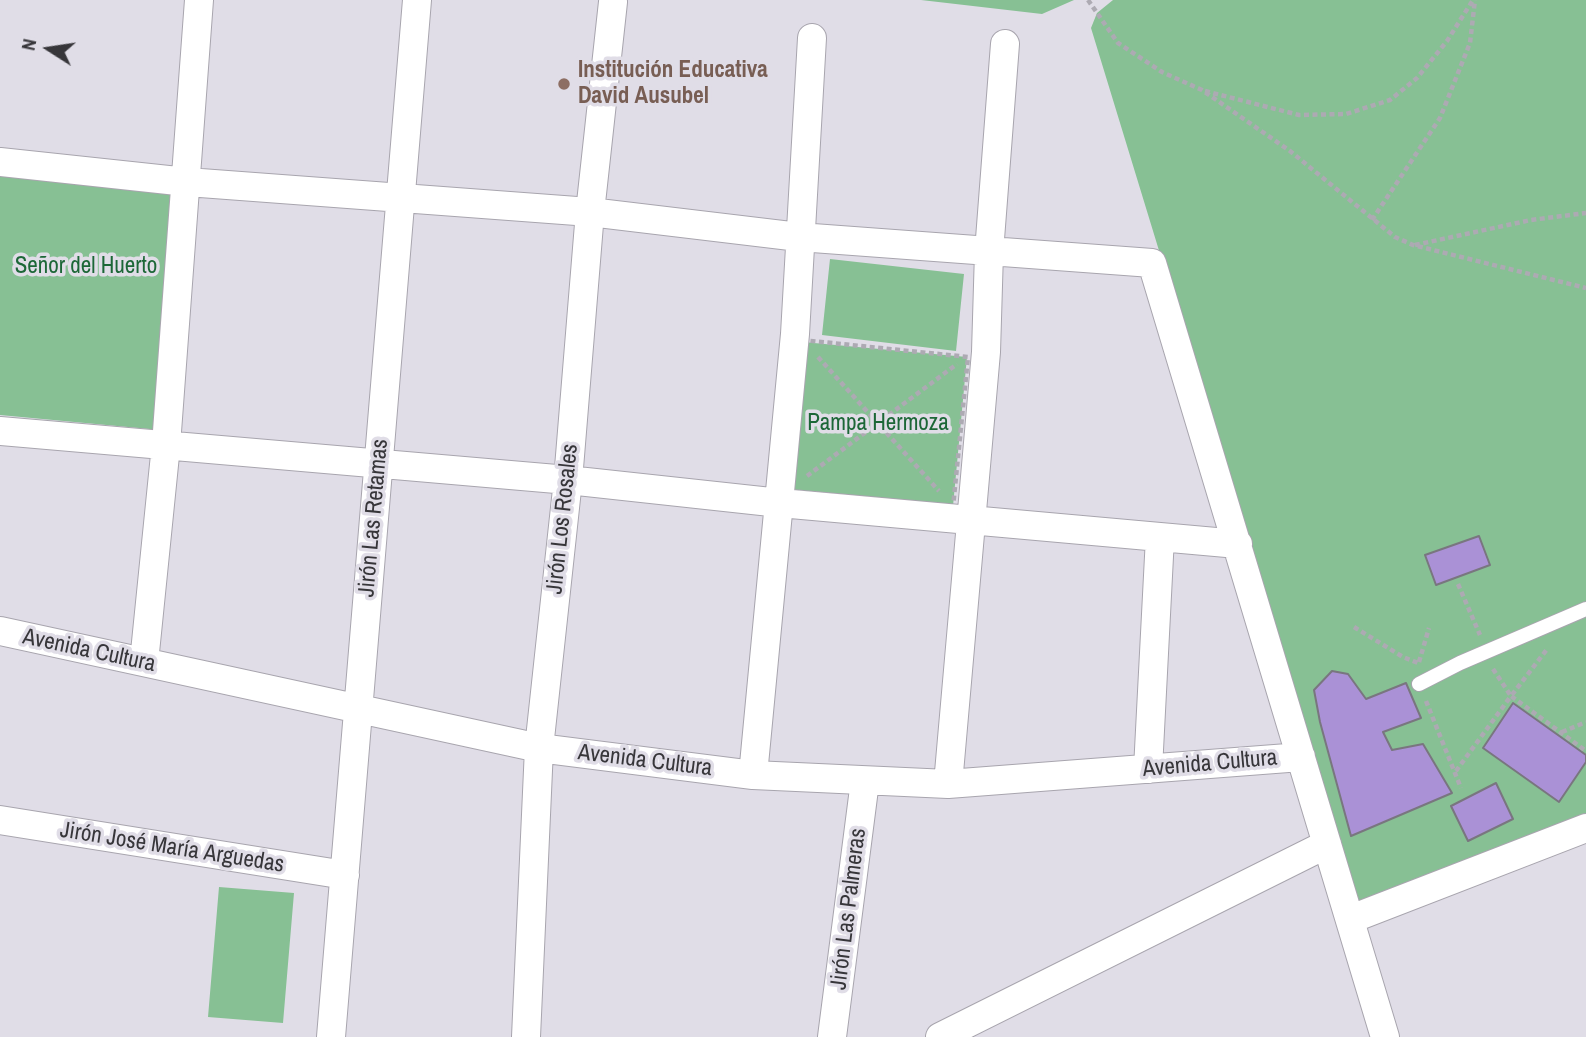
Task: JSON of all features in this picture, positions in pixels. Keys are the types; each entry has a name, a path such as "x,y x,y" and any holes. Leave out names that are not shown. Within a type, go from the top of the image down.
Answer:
{"street":[{"path":"145,663 166,445 199,0"},
{"name":"Jirón Las Retamas","path":"331,1037 417,0"},
{"name":"Jirón Los Rosales","path":"526,1037 539,748 568,480 590,212 613,2"},
{"path":"753,775 784,497 798,337 799,237 812,38"},
{"path":"948,785 962,514 989,252 1005,44"},
{"path":"0,162 187,182 590,212 799,237 1152,263 1351,919 1384,1037"},
{"path":"0,430 784,497 1238,544"},
{"path":"1147,769 1160,537"},
{"name":"Avenida Cultura","path":"0,631 539,748 753,775 948,785 1301,757"},
{"name":"Jirón Las Palmeras","path":"832,1037 865,781"},
{"name":"Jirón José María Arguedas","path":"0,820 345,875"},
{"path":"1351,919 1586,828"},
{"path":"940,1037 1327,844"}],"lane":[{"path":"1419,684 1460,663 1586,609"}],"path":[{"path":"1088,0 1118,43 1162,72 1202,90 1299,115 1346,114 1390,100 1417,78 1447,41 1474,0"},
{"path":"1372,220 1440,118 1470,43 1474,0"},
{"path":"1202,90 1290,151 1372,220 1413,245 1586,288"},
{"path":"1413,245 1531,220 1586,213"},
{"path":"798,337 977,355"},
{"path":"798,337 962,514"},
{"path":"784,497 798,337"},
{"path":"784,497 878,422 977,355"},
{"path":"962,514 977,355"},
{"path":"784,497 962,514"},
{"path":"1419,663 1429,628"},
{"path":"1456,771 1511,696 1586,751"},
{"path":"1562,733 1586,722"}],"green space":[{"path":"921,0 1074,0 1042,14"},
{"path":"1113,0 1586,0 1586,816 1371,907 1350,897 1300,712 1091,28 1097,13"},
{"name":"Señor del Huerto","path":"0,174 179,188 160,430 0,415"},
{"path":"830,259 964,274 956,351 822,335"},
{"name":"Pampa Hermoza","path":"803,342 967,357 953,506 789,490"},
{"path":"219,887 294,893 283,1023 208,1017"}],"building":[{"path":"1479,536 1490,565 1436,585 1425,555"},
{"path":"1332,671 1348,674 1366,699 1406,683 1421,718 1383,732 1392,750 1423,744 1452,793 1351,836 1314,690"},
{"path":"1513,703 1586,755 1586,762 1559,802 1483,748"},
{"path":"1496,783 1513,819 1468,841 1451,806"}],"place":[{"name":"Institución Educativa David Ausubel","path":"564,84"}]}
